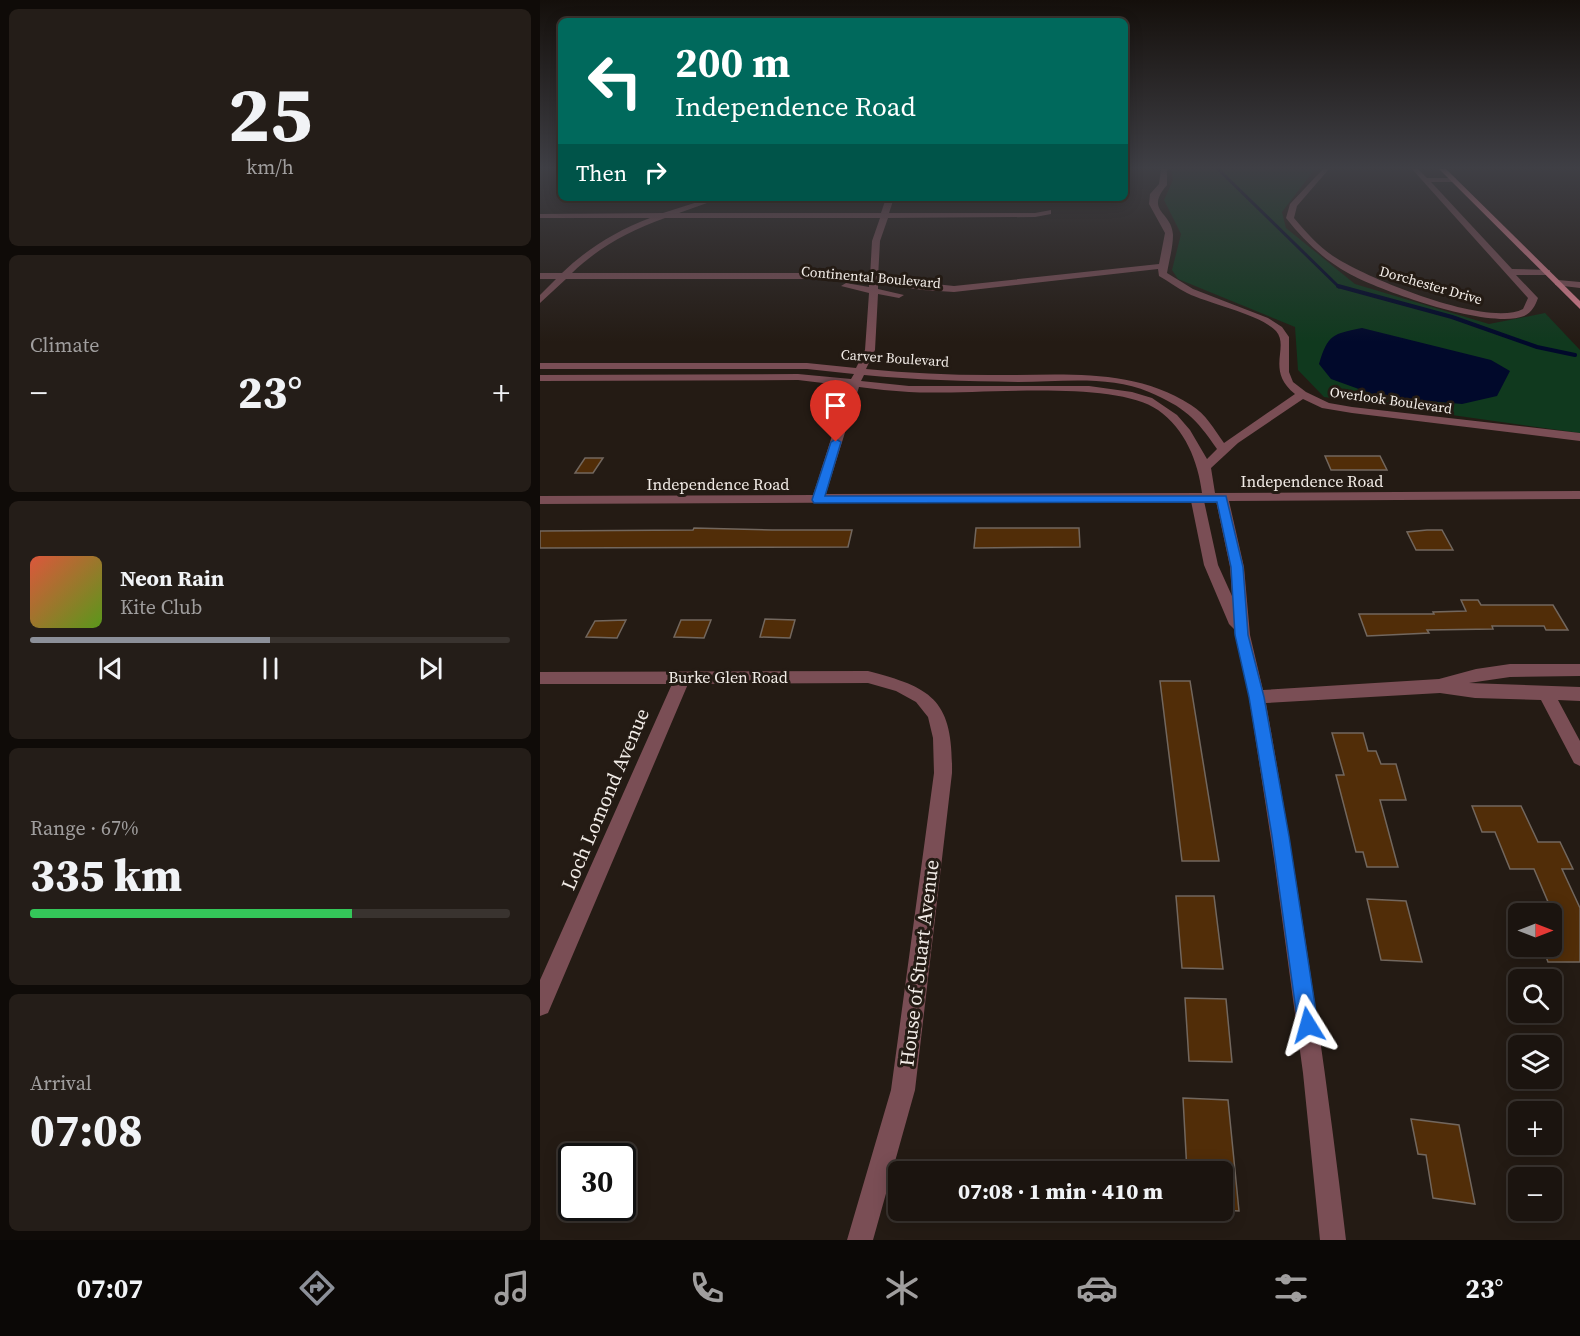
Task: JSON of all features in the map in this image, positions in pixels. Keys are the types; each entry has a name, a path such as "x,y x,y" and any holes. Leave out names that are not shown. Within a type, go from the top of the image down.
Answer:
{"main road":[{"path":"1501,227 1580,306"}],"street":[{"path":"540,300 599,245 643,227"},
{"path":"818,500 854,384 870,350 876,241 880,227"},
{"path":"1163,270 1169,233 1166,227"},
{"name":"Dorchester Drive","path":"1296,227 1341,267 1362,279 1455,308 1498,317 1514,316 1532,306 1533,298 1469,227"},
{"name":"Continental Boulevard","path":"540,276 809,275 874,285 922,297 962,296 1163,270"},
{"name":"Overlook Boulevard","path":"1163,270 1190,291 1265,320 1279,329 1284,337 1284,372 1288,383 1302,394 1326,406 1352,411 1580,437"},
{"path":"1511,272 1547,272"},
{"name":"Continental Boulevard","path":"540,284 807,283 859,287 874,285"},
{"path":"1558,284 1580,285"},
{"name":"Carver Boulevard","path":"540,366 785,366 928,378 1092,377 1129,382 1151,389 1187,406 1201,418 1223,449"},
{"name":"Carver Boulevard","path":"540,378 798,377 909,389 1089,388 1118,392 1146,400 1171,413 1188,434 1204,467 1209,498"},
{"path":"1204,467 1223,449 1302,394"},
{"name":"Independence Road","path":"540,500 1580,495"},
{"path":"1209,498 1211,565 1242,635"},
{"path":"1209,498 1237,567 1242,635 1257,697 1284,859 1315,1073 1333,1240"},
{"path":"1440,686 1468,675 1509,670 1580,670"},
{"path":"1509,670 1521,693"},
{"path":"1552,670 1573,694"},
{"name":"Burke Glen Road","path":"540,678 868,676 914,691"},
{"name":"Loch Lomond Avenue","path":"540,1005 549,967 683,678"},
{"path":"1257,697 1440,686 1521,693 1573,694"},
{"name":"House of Stuart Avenue","path":"860,1240 903,1090 942,773 944,748 939,724 931,706 914,691"},
{"path":"1546,694 1580,758"}],"green space":[{"path":"1177,227 1286,227 1355,284 1489,324 1545,313 1580,350 1580,433 1324,397 1298,370 1295,327 1178,279 1172,270 1181,234"}],"water":[{"path":"1362,328 1491,360 1510,371 1497,396 1462,404 1381,397 1331,379 1319,364 1325,347 1333,337"}],"building":[{"path":"1325,456 1380,456 1387,470 1331,470"},
{"path":"585,458 603,458 593,473 575,473"},
{"path":"694,528 852,530 848,547 540,548 540,531 693,530"},
{"path":"976,528 1079,528 1080,547 974,548"},
{"path":"1442,530 1453,550 1416,550 1407,532"},
{"path":"1461,600 1478,600 1481,605 1553,605 1568,630 1546,630 1544,626 1492,626 1493,629 1427,630 1429,633 1367,636 1359,614 1434,614 1433,612 1466,611"},
{"path":"765,619 795,620 790,638 760,637"},
{"path":"626,620 617,638 586,637 595,621"},
{"path":"681,620 711,620 704,638 674,637"},
{"path":"1160,681 1190,681 1219,861 1182,861"},
{"path":"1332,733 1363,733 1368,751 1376,751 1381,764 1396,764 1406,800 1380,800 1398,867 1367,867 1363,852 1356,852 1336,775 1344,775"},
{"path":"1472,806 1521,806 1538,842 1560,842 1573,869 1562,869 1580,908 1580,962 1548,962 1546,957 1562,957 1562,903 1548,903 1534,869 1510,869 1495,832 1482,832"},
{"path":"1176,896 1214,896 1223,969 1182,968"},
{"path":"1367,899 1406,901 1422,962 1381,960"},
{"path":"1185,998 1226,999 1232,1062 1189,1061"},
{"path":"1183,1098 1228,1100 1239,1211 1233,1211 1233,1161 1186,1161"},
{"path":"1411,1119 1459,1125 1475,1204 1433,1198 1426,1155 1418,1154"}],"waterway":[{"path":"1277,227 1339,287"},
{"path":"1338,286 1452,317 1537,347 1575,355"}],"route":[{"path":"836,442 818,500 1222,498 1237,567 1242,635 1257,697 1281,836 1308,1025"}]}
